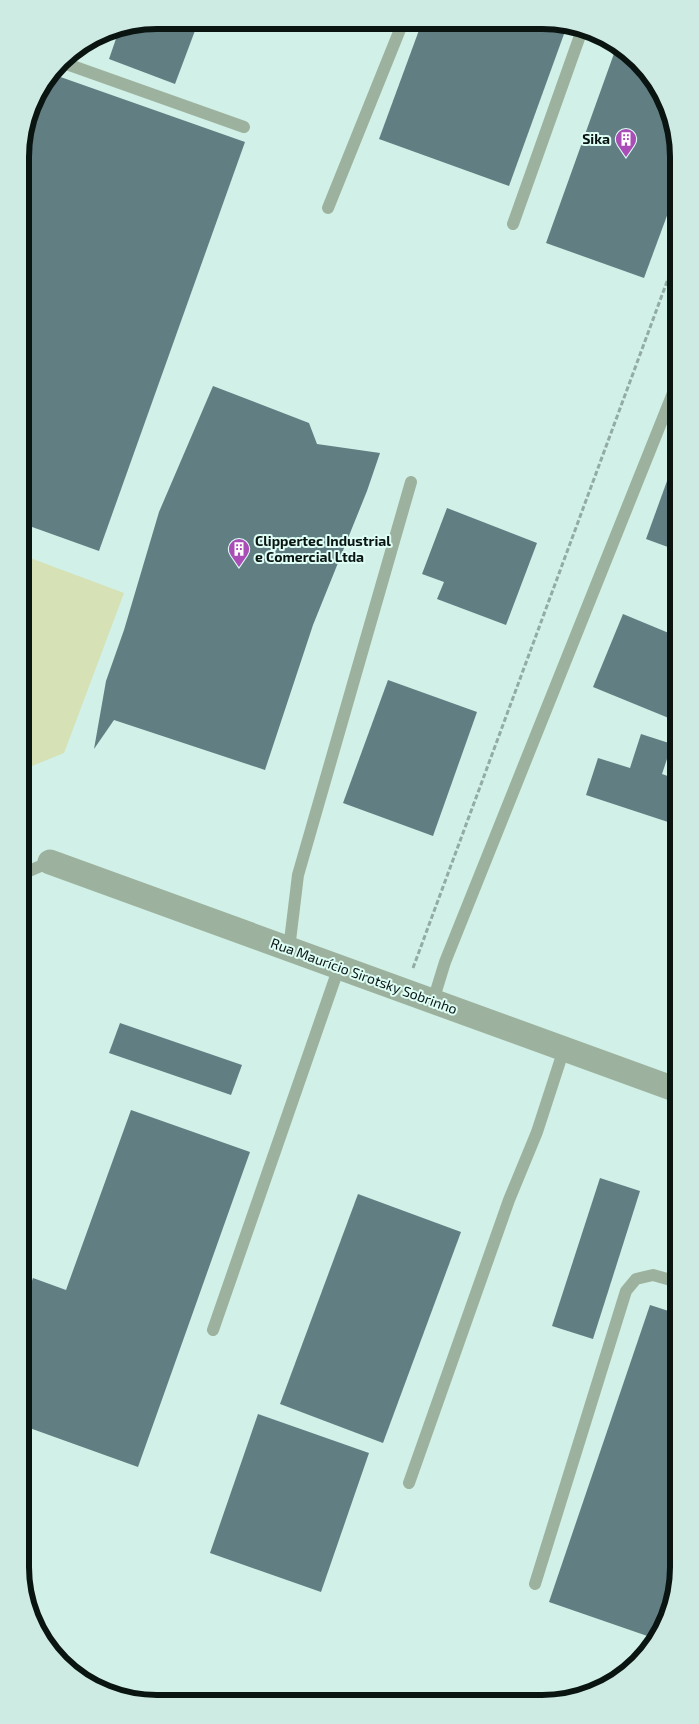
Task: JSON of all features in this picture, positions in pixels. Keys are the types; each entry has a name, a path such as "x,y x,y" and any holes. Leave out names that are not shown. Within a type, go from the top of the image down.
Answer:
{"street":[{"name":"Rua Maurício Sirotsky Sobrinho","path":"50,862 670,1087"}],"lane":[{"path":"328,208 400,29"},
{"path":"513,224 580,35"},
{"path":"68,65 244,127"},
{"path":"433,1001 449,952 670,400"},
{"path":"289,949 298,875 411,482"},
{"path":"29,871 50,862"},
{"path":"213,1330 339,967"},
{"path":"408,1483 509,1200 537,1132 564,1049"},
{"path":"535,1584 626,1291 636,1279 653,1275 670,1280"}],"path":[{"path":"405,991 670,274"}],"green space":[{"path":"29,558 124,593 64,753 29,767"}],"building":[{"path":"149,29 196,29 175,84 109,59 117,36 124,33"},
{"path":"419,29 550,29 565,31 509,186 379,139"},
{"name":"Sika","path":"615,52 633,66 644,79 653,93 666,124 670,157 670,208 644,278 546,243"},
{"path":"58,76 245,142 99,551 29,526 29,149 33,124 39,108 50,86"},
{"name":"Clippertec Industrial e Comercial Ltda","path":"213,386 309,423 317,444 380,453 367,491 313,625 265,770 114,720 94,749 106,681 124,630 159,512"},
{"path":"670,473 670,548 646,539"},
{"path":"447,508 537,543 506,625 437,599 444,582 422,574"},
{"path":"623,614 670,634 670,719 593,687"},
{"path":"388,680 477,712 433,836 343,803"},
{"path":"641,734 670,743 670,750 662,774 670,777 670,816 668,822 586,795 598,758 630,768"},
{"path":"120,1023 242,1065 231,1095 109,1053"},
{"path":"131,1110 250,1152 138,1467 29,1428 29,1289 33,1278 66,1290"},
{"path":"600,1178 640,1191 593,1339 552,1326"},
{"path":"358,1194 461,1232 383,1443 280,1404"},
{"path":"650,1305 670,1311 670,1575 668,1592 660,1616 649,1637 549,1602"},
{"path":"258,1414 369,1453 321,1592 210,1553"}],"place":[{"name":"Sika","path":"626,158"},
{"name":"Clippertec Industrial e Comercial Ltda","path":"239,568"}]}
